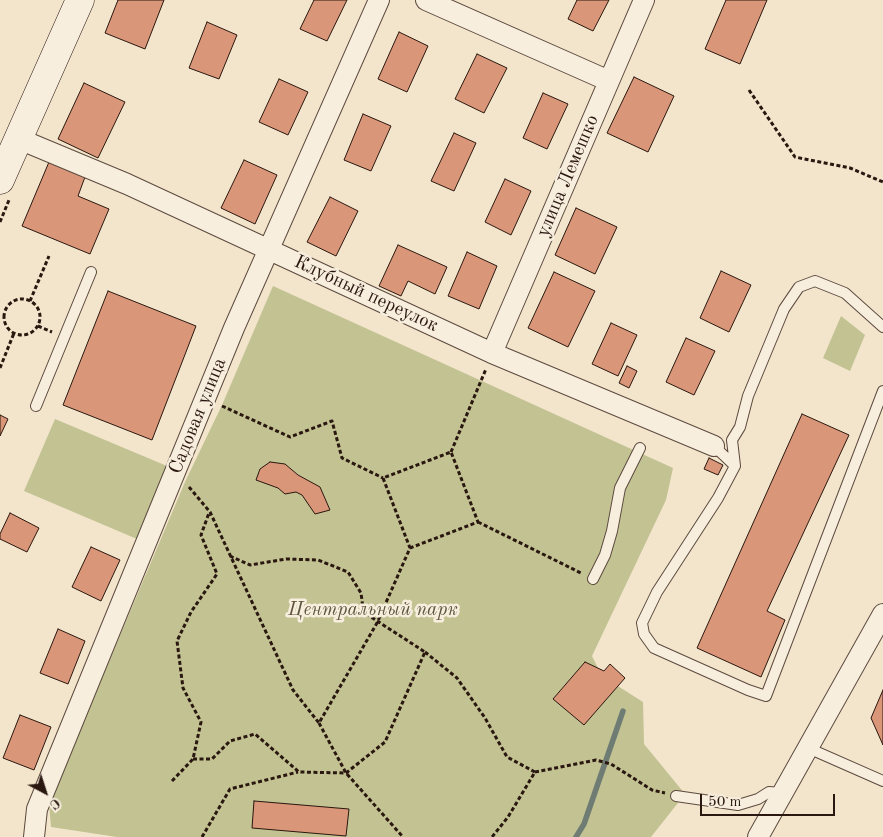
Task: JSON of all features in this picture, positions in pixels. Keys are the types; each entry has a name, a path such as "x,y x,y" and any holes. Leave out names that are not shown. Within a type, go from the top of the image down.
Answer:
{"street":[{"path":"1,176 80,0"},
{"name":"Садовая улица","path":"34,837 37,809 179,463 268,249 378,0"},
{"path":"426,0 609,81"},
{"name":"улица Лемешко","path":"495,348 644,0"},
{"name":"Клубный переулок","path":"19,139 128,181 268,249 714,446"},
{"path":"758,837 883,614"}],"lane":[{"path":"36,406 91,272"},
{"path":"883,327 845,293 815,281 799,287 784,309 748,396 740,427 732,440 735,466 718,498 657,592 642,623 644,634 654,648 748,690 766,696 883,392"},
{"path":"714,446 735,466"},
{"path":"593,579 612,531 620,488 640,448"},
{"path":"808,748 883,781"},
{"path":"676,796 738,805 758,799 769,792 782,794"}],"path":[{"path":"749,90 795,157 850,168 883,182"},
{"path":"30,301 49,256"},
{"path":"19,300 30,301 40,312 38,326 27,335 14,333 5,322 5,311 13,302 19,300"},
{"path":"0,368 14,333"},
{"path":"495,348 451,452 478,522 593,579"},
{"path":"222,406 290,437 332,421 342,458 383,478 410,548 377,623 319,723"},
{"path":"383,478 451,452"},
{"path":"179,463 184,482 210,512 293,690 319,723 346,773 403,837"},
{"path":"172,781 192,759 201,722 183,688 178,641 191,612 217,574 201,535 210,512"},
{"path":"410,548 478,522"},
{"path":"230,556 250,565 286,559 318,560 348,572 361,593 363,608 377,623 426,652 457,678 485,718 507,757 535,772 596,760 611,764 652,790 676,796"},
{"path":"202,837 230,789 299,772 346,773 385,742 426,652"},
{"path":"192,759 212,759 230,741 255,734 299,772"},
{"path":"492,837 508,817 535,772"}],"green space":[{"name":"Центральный парк","path":"273,286 673,468 666,500 592,656 602,676 643,702 644,744 685,794 651,837 117,837 51,827 49,803 185,482 222,405"},
{"path":"841,316 865,335 850,371 823,358"},
{"path":"55,419 167,466 137,539 24,491"}],"building":[{"path":"118,0 164,0 145,49 105,33"},
{"path":"314,0 347,0 327,41 300,29"},
{"path":"577,0 609,0 593,31 568,19"},
{"path":"726,0 767,0 740,64 705,49"},
{"path":"207,22 237,35 219,79 189,68"},
{"path":"399,32 428,46 407,92 378,79"},
{"path":"477,54 507,68 484,113 455,99"},
{"path":"634,77 674,96 648,152 607,133"},
{"path":"279,79 308,92 288,135 259,122"},
{"path":"84,83 125,102 98,158 58,139"},
{"path":"543,93 568,104 547,149 523,138"},
{"path":"363,114 391,126 371,171 344,160"},
{"path":"454,133 476,143 454,191 431,181"},
{"path":"244,160 277,175 255,224 221,208"},
{"path":"49,162 85,177 78,196 109,209 90,254 22,226"},
{"path":"505,179 531,191 511,235 485,222"},
{"path":"330,197 358,211 336,256 307,242"},
{"path":"576,208 617,227 595,274 555,255"},
{"path":"398,245 447,267 435,294 408,281 401,296 379,286"},
{"path":"467,252 497,266 479,309 448,296"},
{"path":"721,271 751,285 729,332 700,318"},
{"path":"554,272 595,291 568,347 528,328"},
{"path":"108,291 196,326 152,440 63,405"},
{"path":"611,323 637,335 618,376 592,364"},
{"path":"686,338 715,351 694,395 666,382"},
{"path":"627,366 637,371 629,388 619,383"},
{"path":"802,414 849,435 767,611 785,620 761,677 697,648"},
{"path":"0,415 8,419 0,436"},
{"path":"709,458 723,465 718,475 704,469"},
{"path":"270,462 285,464 298,475 320,487 330,510 315,514 302,495 296,492 285,494 278,488 256,480 260,469"},
{"path":"10,513 39,528 27,552 0,539 0,534"},
{"path":"91,547 120,560 101,601 72,587"},
{"path":"58,629 85,641 68,684 40,673"},
{"path":"585,662 604,671 610,664 625,678 584,725 553,699"},
{"path":"883,690 883,745 871,718"},
{"path":"20,715 51,727 34,770 3,758"},
{"path":"254,801 349,809 346,836 252,828"}],"waterway":[{"path":"576,837 584,824 623,711"}]}
